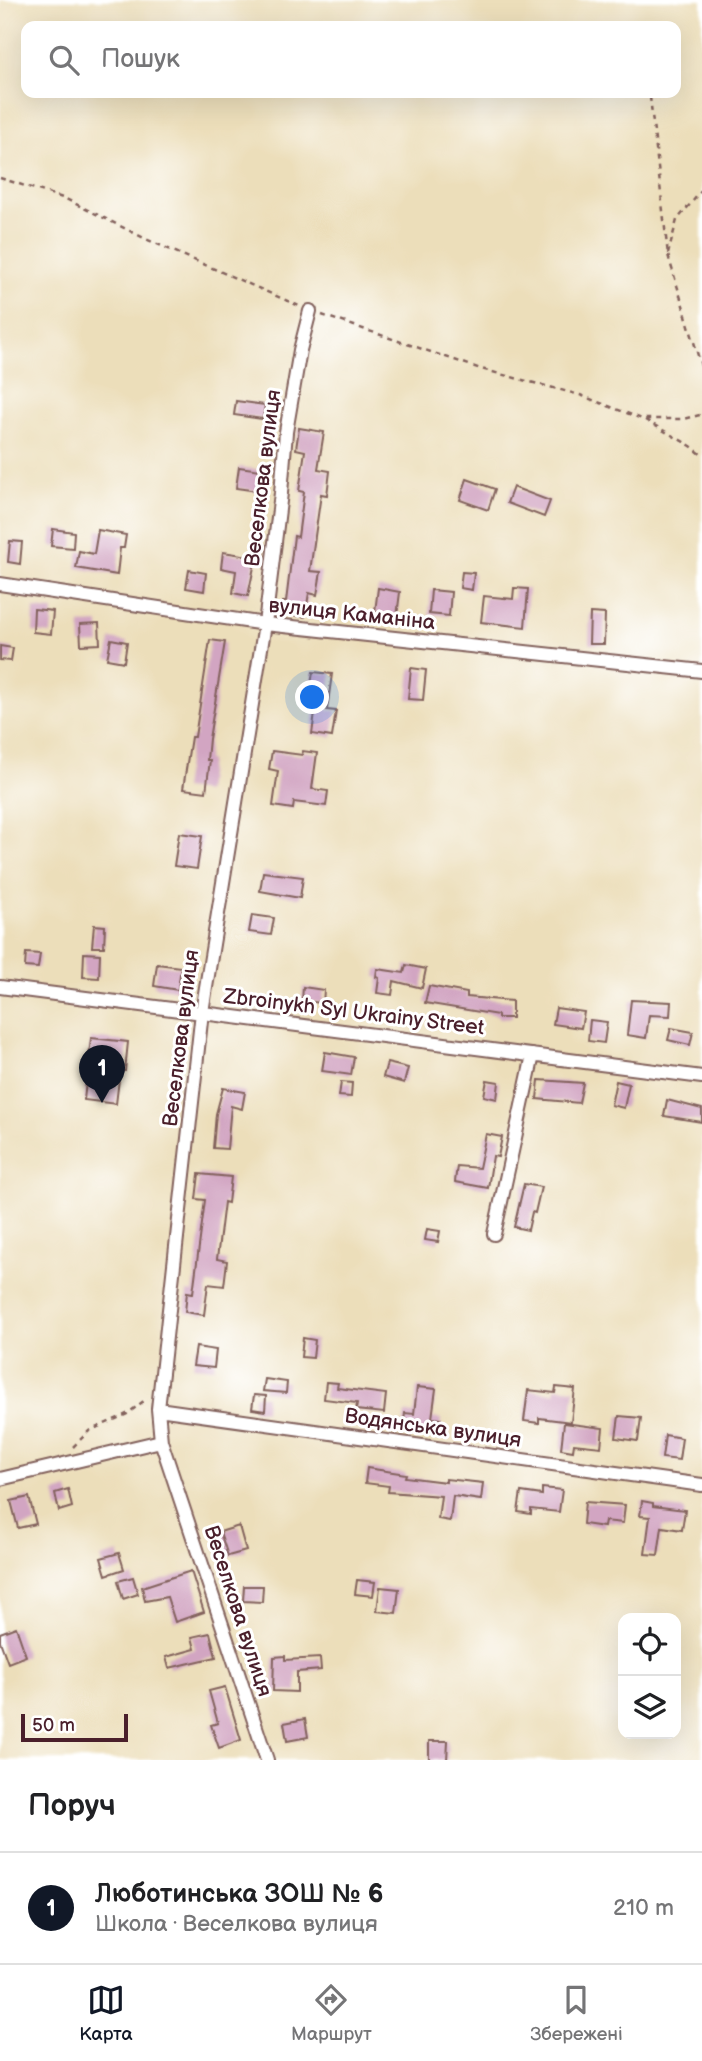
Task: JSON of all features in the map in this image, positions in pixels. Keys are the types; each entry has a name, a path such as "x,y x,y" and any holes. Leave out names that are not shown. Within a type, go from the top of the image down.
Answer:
{"street":[{"name":"Веселкова вулиця","path":"267,1760 161,1441 159,1409 202,1012 265,624 286,432 300,350 310,311"},
{"name":"вулиця Каманіна","path":"0,584 265,624 702,671"},
{"name":"Zbroinykh Syl Ukrainy Street","path":"0,987 702,1077"},
{"path":"494,1234 533,1055"},
{"name":"Водянська вулиця","path":"159,1409 702,1485"},
{"path":"0,1479 161,1441"}],"path":[{"path":"650,98 668,255 702,369"},
{"path":"0,178 66,199 146,239 310,311 481,369 580,395 642,419 691,446 702,456"},
{"path":"668,255 677,220 702,190"},
{"path":"642,419 683,419 700,415 702,411"},
{"path":"70,1449 89,1431 127,1414 157,1390 160,1383"}],"building":[{"path":"236,401 265,405 263,419 234,415"},
{"path":"299,428 324,432 318,469 330,471 327,495 321,494 310,571 321,572 317,595 309,593 305,617 282,614 304,492 299,491 305,451 296,449"},
{"path":"239,467 261,470 258,491 236,488"},
{"path":"467,479 495,489 488,510 460,500"},
{"path":"513,487 550,501 544,517 507,503"},
{"path":"53,529 74,532 73,548 51,546"},
{"path":"98,530 126,535 124,548 120,548 117,575 76,568 79,551 94,554"},
{"path":"10,541 22,542 20,564 8,562"},
{"path":"223,552 256,557 248,596 233,593 236,571 221,568"},
{"path":"189,570 206,573 204,591 186,588"},
{"path":"462,572 474,573 472,590 460,588"},
{"path":"378,588 400,592 397,616 375,612"},
{"path":"514,588 528,589 525,627 481,622 484,596 513,599"},
{"path":"431,590 451,592 449,616 429,614"},
{"path":"34,609 53,611 51,634 33,632"},
{"path":"590,613 605,614 604,644 589,644"},
{"path":"99,623 100,644 81,645 80,624"},
{"path":"111,639 127,642 124,662 107,659"},
{"path":"210,640 225,642 209,739 207,760 210,760 206,792 183,789 191,737 195,737"},
{"path":"0,646 13,648 11,661 0,660"},
{"path":"411,668 426,670 423,700 408,699"},
{"path":"313,672 332,674 327,710 336,711 332,737 312,734 317,698 309,697"},
{"path":"272,751 302,755 303,751 317,753 312,789 328,791 326,806 294,802 293,809 273,806 278,771 269,769"},
{"path":"179,833 202,836 197,869 174,866"},
{"path":"263,872 303,877 300,898 260,891"},
{"path":"252,915 274,918 271,935 249,932"},
{"path":"94,925 105,926 104,947 92,947"},
{"path":"26,953 40,954 38,968 25,967"},
{"path":"84,953 100,954 99,978 83,977"},
{"path":"157,964 181,967 178,990 154,986"},
{"path":"406,965 426,969 422,988 394,981 392,995 377,993 377,969 404,973"},
{"path":"429,986 467,993 467,997 512,1001 512,1018 498,1018 498,1015 425,1003"},
{"path":"303,987 324,990 323,1003 302,1001"},
{"path":"631,1000 671,1002 670,1016 649,1015 646,1038 627,1035"},
{"path":"556,1008 584,1012 581,1028 553,1024"},
{"path":"590,1020 607,1022 604,1043 588,1041"},
{"path":"671,1028 693,1032 690,1045 668,1040"},
{"path":"91,1038 128,1042 125,1071 120,1071 116,1104 84,1100"},
{"path":"325,1052 354,1057 351,1075 322,1071"},
{"path":"387,1063 408,1068 404,1083 383,1077"},
{"path":"487,1080 499,1082 497,1099 484,1096"},
{"path":"539,1080 583,1083 579,1103 537,1099"},
{"path":"616,1081 629,1084 624,1108 611,1105"},
{"path":"341,1082 352,1083 351,1097 339,1096"},
{"path":"223,1088 245,1092 242,1109 231,1106 227,1149 213,1148 216,1114"},
{"path":"667,1100 702,1109 702,1122 664,1116"},
{"path":"486,1134 502,1137 498,1157 493,1156 488,1188 455,1182 457,1166 479,1168"},
{"path":"199,1174 231,1177 228,1203 224,1202 217,1259 227,1261 224,1286 208,1284 204,1315 185,1312 187,1292 193,1293 205,1200 196,1199"},
{"path":"524,1184 541,1187 528,1230 514,1227"},
{"path":"427,1229 440,1231 438,1242 425,1240"},
{"path":"303,1338 315,1340 313,1358 301,1357"},
{"path":"196,1347 216,1350 214,1368 193,1366"},
{"path":"265,1379 287,1382 286,1393 263,1391"},
{"path":"326,1382 338,1383 337,1388 386,1394 384,1413 356,1410 357,1403 324,1399"},
{"path":"417,1387 436,1389 432,1418 441,1419 440,1434 403,1430 405,1413 414,1414"},
{"path":"556,1387 575,1389 571,1422 539,1418 539,1423 524,1421 528,1390 555,1393"},
{"path":"254,1395 266,1396 265,1411 252,1409"},
{"path":"619,1416 641,1418 638,1441 616,1438"},
{"path":"564,1423 603,1428 601,1447 574,1444 573,1451 561,1449"},
{"path":"665,1435 682,1438 679,1460 662,1458"},
{"path":"367,1468 406,1474 405,1477 483,1483 481,1500 453,1496 450,1521 438,1519 441,1496 388,1492 389,1486 365,1483"},
{"path":"542,1488 562,1490 559,1512 531,1509 531,1514 518,1512 521,1492 542,1495"},
{"path":"68,1489 72,1507 59,1511 55,1493"},
{"path":"29,1497 36,1524 18,1528 11,1501"},
{"path":"642,1501 653,1503 653,1506 685,1510 682,1530 662,1527 658,1555 645,1554 650,1517 640,1516"},
{"path":"585,1502 625,1505 623,1523 605,1521 604,1527 583,1524"},
{"path":"239,1526 246,1551 228,1556 220,1532"},
{"path":"119,1553 124,1569 106,1575 101,1558"},
{"path":"191,1571 204,1612 175,1622 167,1597 145,1601 142,1587"},
{"path":"133,1577 138,1594 123,1599 118,1581"},
{"path":"357,1580 375,1582 373,1596 355,1594"},
{"path":"244,1586 263,1586 262,1602 243,1601"},
{"path":"380,1587 399,1589 396,1613 377,1611"},
{"path":"16,1627 26,1656 8,1663 0,1633"},
{"path":"210,1633 216,1657 169,1668 166,1657 195,1649 192,1637"},
{"path":"285,1656 285,1660 320,1658 321,1670 297,1672 297,1692 273,1691 274,1657"},
{"path":"225,1687 241,1740 219,1748 211,1725 218,1723 209,1691"},
{"path":"305,1719 308,1737 287,1741 284,1723"},
{"path":"429,1741 448,1741 447,1760 429,1760"}],"place":[{"name":"Люботинська ЗОШ № 6","path":"102,1103"}]}
